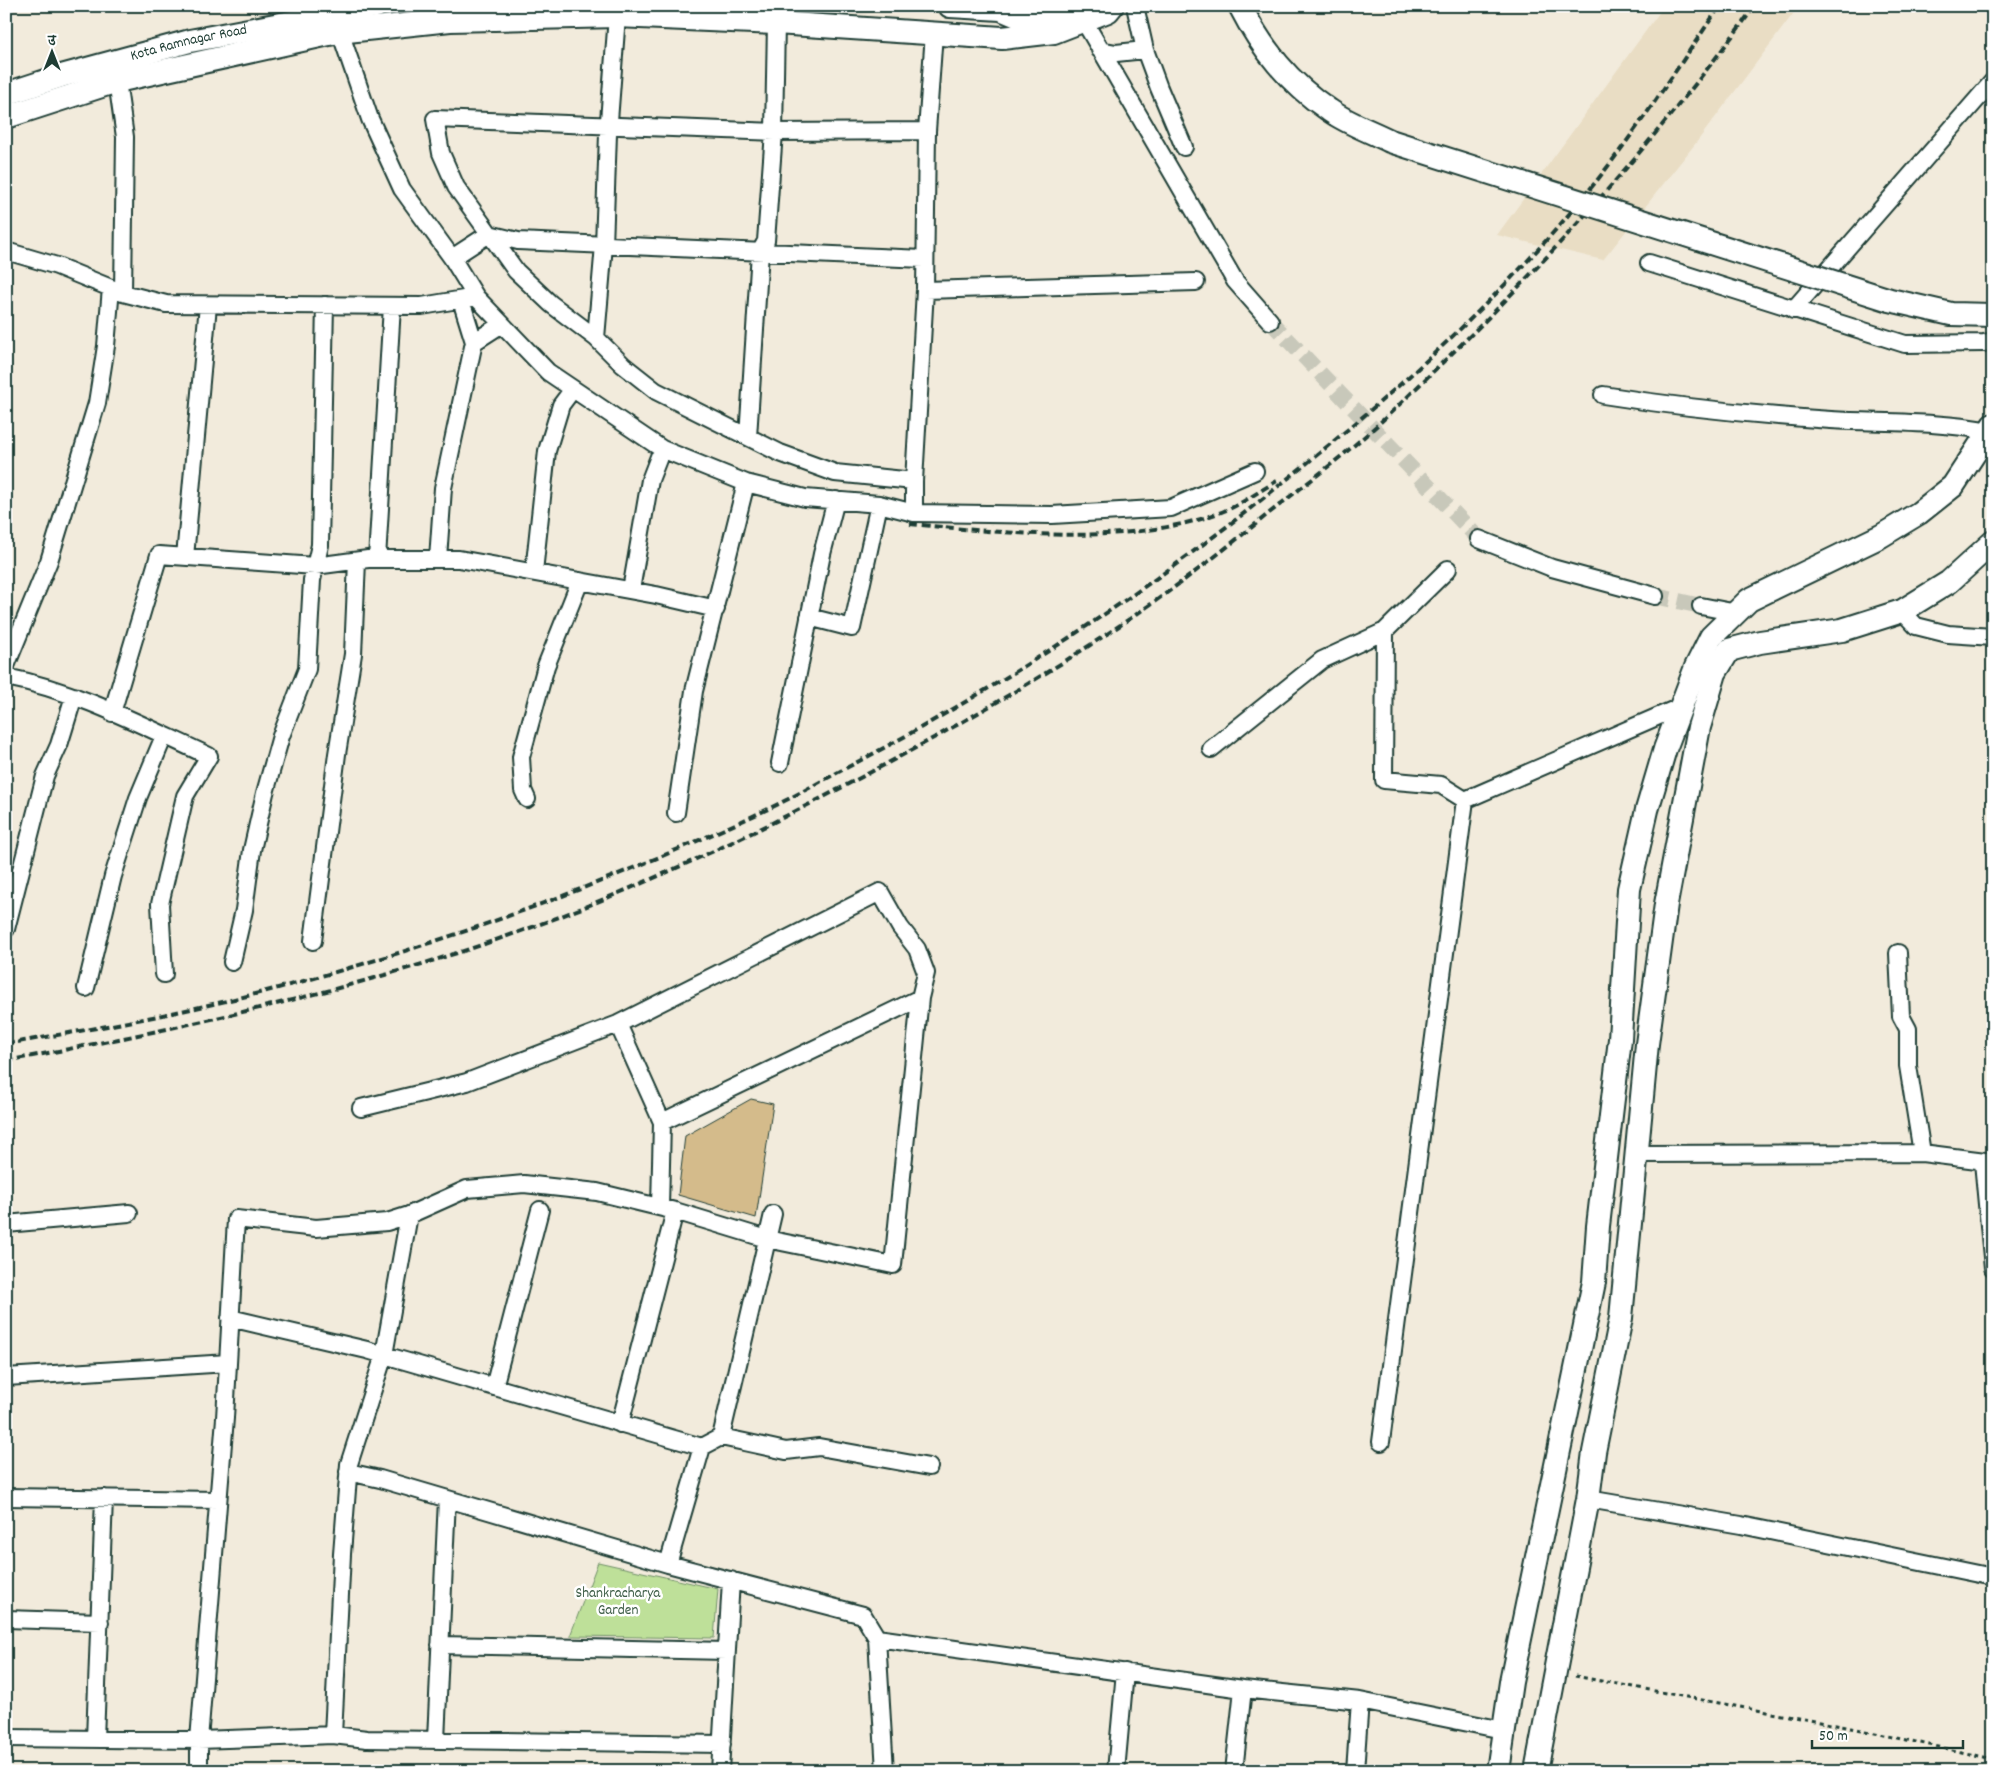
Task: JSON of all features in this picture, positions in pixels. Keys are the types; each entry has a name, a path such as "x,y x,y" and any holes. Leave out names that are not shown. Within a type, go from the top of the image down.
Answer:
{"street":[{"name":"Kota Ramnagar Road","path":"6,94 61,76 190,41 336,17 376,6"},
{"path":"950,6 1001,9 1054,32"},
{"path":"1034,6 1051,14 1084,20"},
{"path":"6,117 117,81 336,17 450,20 617,16 776,23 1002,38 1054,32 1108,12 1112,6"},
{"path":"1135,6 1145,50 1184,147"},
{"path":"1240,6 1257,39 1286,74 1329,110 1390,141 1890,300 1951,314 1993,315"},
{"path":"596,338 604,245 609,126 617,16"},
{"path":"336,17 370,119 402,189 452,258 469,299 474,342 443,488 438,559"},
{"path":"1084,20 1235,281 1270,320"},
{"path":"748,437 760,252 766,241 774,132 776,23"},
{"path":"914,512 924,290 923,260 927,131 934,33"},
{"path":"1100,50 1116,53 1145,50"},
{"path":"6,666 49,561 97,403 117,291 125,137 117,81"},
{"path":"1794,310 1993,81"},
{"path":"914,481 834,473 780,454 656,391 623,365 596,338 551,304 516,271 456,187 441,153 435,119 774,132 927,131"},
{"path":"452,258 489,234 518,241 923,260"},
{"path":"6,251 57,266 117,291 166,304 422,306 469,299 502,324 548,372 662,449 746,483 805,498 879,504 914,512 1052,515 1171,508 1254,471"},
{"path":"1649,263 1906,344 1984,343 1993,340"},
{"path":"924,290 1196,282"},
{"path":"185,557 208,305"},
{"path":"232,962 244,910 252,850 265,793 281,736 307,669 312,580 320,545 326,305"},
{"path":"377,559 392,306"},
{"path":"474,342 502,324"},
{"path":"534,572 547,452 560,406 573,389"},
{"path":"1604,395 1662,404 1770,414 1991,428"},
{"path":"1498,1771 1503,1730 1558,1449 1594,1282 1598,1226 1620,1039 1629,889 1646,810 1665,750 1696,667 1711,637 1736,612 1749,600 1881,536 1919,513 1953,486 1991,428"},
{"path":"631,590 650,480 662,449"},
{"path":"676,813 694,691 746,483"},
{"path":"780,762 809,616 836,500"},
{"path":"809,616 852,628 879,504"},
{"path":"1479,539 1552,568 1655,596"},
{"path":"1536,1771 1588,1499 1594,1452 1621,1318 1647,1044 1666,904 1699,727 1715,673 1729,650 1760,642 1842,630 1902,611 1949,582 1993,542"},
{"path":"112,712 159,555 315,566 377,559 459,559 631,590 716,609"},
{"path":"313,941 337,754 353,654 357,560"},
{"path":"1211,750 1322,660 1385,631 1448,569"},
{"path":"526,799 523,790 520,757 546,666 580,581"},
{"path":"1701,606 1736,612"},
{"path":"1902,611 1916,626 1948,634 1993,637"},
{"path":"1385,631 1384,780 1441,785 1465,800"},
{"path":"1711,637 1729,650"},
{"path":"6,677 39,684 74,696 209,756 185,796 160,904 164,974"},
{"path":"6,929 46,776 59,745 74,696"},
{"path":"1465,800 1682,706"},
{"path":"86,988 116,867 138,798 164,736"},
{"path":"1381,1442 1465,800"},
{"path":"199,1771 199,1740 228,1363 236,1219 316,1228 386,1222 409,1215 467,1189 524,1184 597,1192 667,1209 767,1239 893,1265 920,998 926,973 917,949 900,927 880,892 618,1024 467,1082 361,1108"},
{"path":"1898,954 1901,1016 1908,1029 1908,1066 1922,1153"},
{"path":"662,1122 920,998"},
{"path":"618,1024 662,1122 667,1209 620,1424"},
{"path":"1636,1154 1922,1153 1988,1162 1993,1268"},
{"path":"494,1387 540,1210"},
{"path":"6,1224 128,1213"},
{"path":"721,1437 773,1214"},
{"path":"333,1735 342,1554 349,1464 384,1355 409,1215"},
{"path":"230,1318 384,1355 702,1448"},
{"path":"6,1377 228,1363"},
{"path":"668,1564 702,1448 721,1437 786,1451 819,1447 929,1467"},
{"path":"348,1472 447,1498 668,1564 862,1615 877,1638 884,1771"},
{"path":"6,1497 218,1500"},
{"path":"95,1739 104,1498"},
{"path":"436,1740 447,1498"},
{"path":"1588,1499 1741,1525 1993,1578"},
{"path":"720,1771 731,1580"},
{"path":"6,1619 100,1622"},
{"path":"877,1638 1243,1689 1360,1701 1503,1730"},
{"path":"440,1646 727,1650"},
{"path":"1116,1771 1125,1672"},
{"path":"1234,1771 1243,1689"},
{"path":"1355,1771 1360,1701"},
{"path":"6,1738 199,1740 333,1735 367,1740 722,1744"}],"path":[{"path":"1555,1672 1949,1748 1993,1759"}],"shaded area":[{"path":"1664,6 1799,6 1699,139 1603,260 1497,235"}],"green space":[{"name":"Shankracharya Garden","path":"598,1562 718,1589 714,1638 570,1636"}],"building":[{"path":"751,1099 773,1104 756,1218 678,1195 685,1136"}],"tunnel":[{"path":"1270,321 1479,539"},
{"path":"1655,596 1701,606"}],"railway":[{"path":"6,1044 154,1017 264,992 360,965 536,906 652,860 776,805 905,736 1017,671 1125,600 1230,524 1361,418 1438,350 1512,277 1600,177 1636,129 1720,6"},
{"path":"6,1061 177,1027 289,1001 401,970 510,935 668,872 770,824 965,721 1026,685 1136,615 1174,587 1336,460 1391,413 1485,321 1567,235 1683,100 1755,6"},
{"path":"910,524 1028,534 1109,534 1149,530 1188,523 1224,511 1277,481"}]}
